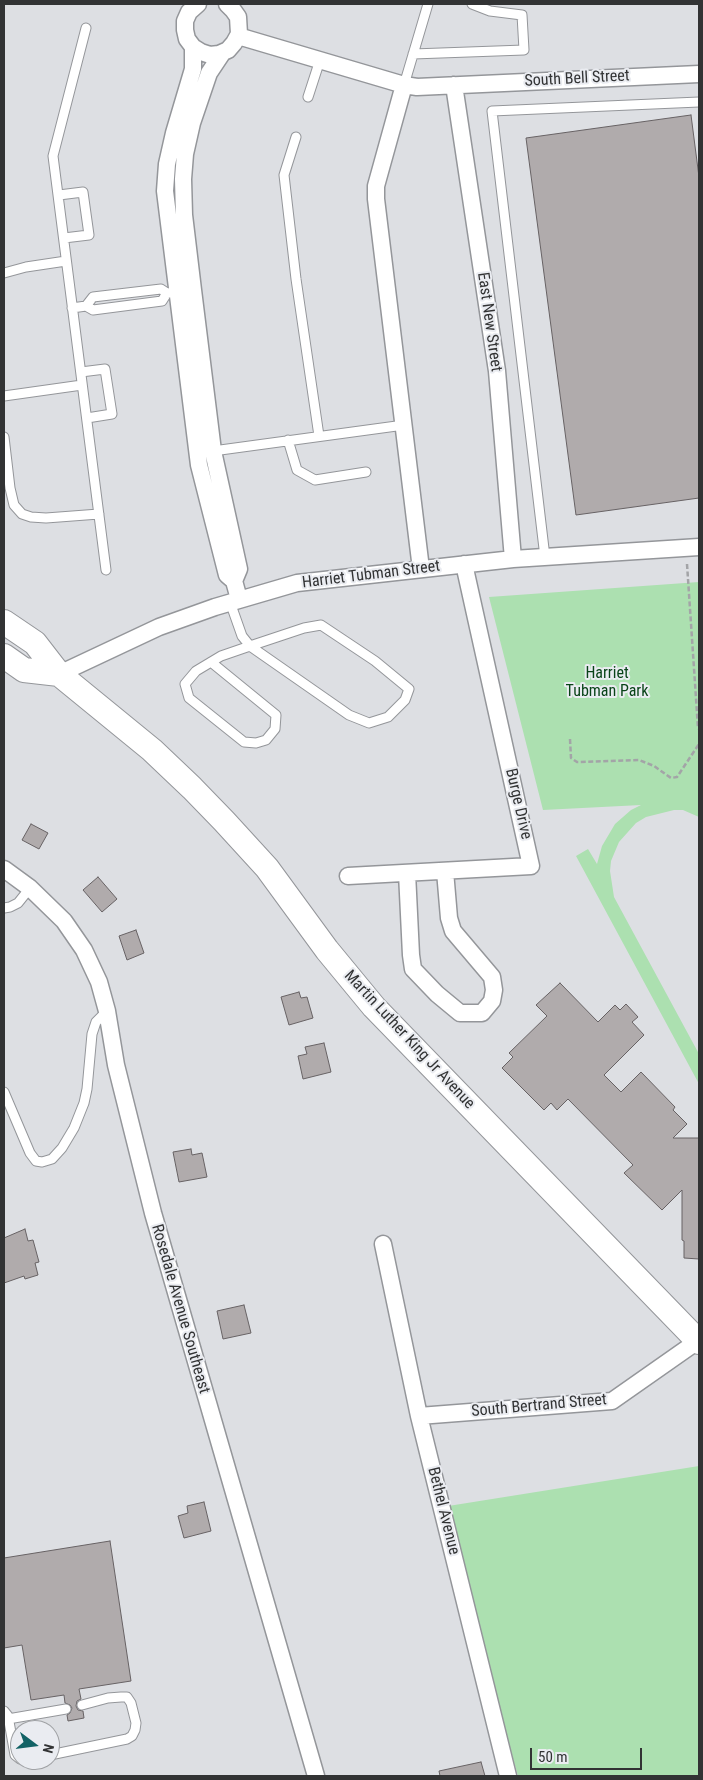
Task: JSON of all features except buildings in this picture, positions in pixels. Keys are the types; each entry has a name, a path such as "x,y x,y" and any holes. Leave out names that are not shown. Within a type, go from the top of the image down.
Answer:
{"main road":[{"name":"Martin Luther King Jr Avenue","path":"4,622 35,643 60,674 152,750 224,821 267,868 327,950 374,1007 699,1341"},
{"path":"4,656 24,670 60,674"}],"street":[{"path":"198,4 189,12 185,20 187,39 193,47 201,52 210,55 223,52"},
{"path":"227,4 238,17 238,36 234,43 223,52 209,73 192,123 185,154 183,179 184,215 179,292 239,569 234,581 235,600"},
{"name":"South Bell Street","path":"238,36 404,85 417,87 699,74"},
{"path":"193,47 193,69 167,164 166,191 200,465 227,575 234,581"},
{"path":"404,85 376,186 376,199 421,569"},
{"name":"East New Street","path":"454,85 496,371 513,559"},
{"name":"Harriet Tubman Street","path":"60,674 159,627 235,600 297,583 513,559 693,547"},
{"name":"Burge Drive","path":"348,876 531,866 464,564"},
{"name":"Rosedale Avenue Southeast","path":"4,869 30,888 64,922 84,950 99,982 107,1011 116,1065 153,1213 316,1776"},
{"path":"407,873 413,969 437,994 460,1013 482,1013 492,1001 494,990 492,977 453,931 448,918 445,871"},
{"name":"Bethel Avenue","path":"383,1244 419,1416 508,1776"},
{"name":"South Bertrand Street","path":"419,1416 612,1401 699,1341"}],"lane":[{"path":"404,85 428,4"},
{"path":"413,54 524,50 522,15 490,11 472,4"},
{"path":"86,28 53,156 106,570"},
{"path":"308,97 320,60"},
{"path":"546,557 492,111 699,102"},
{"path":"296,137 284,174 296,279 319,436"},
{"path":"59,195 83,192 89,235 64,238"},
{"path":"4,273 26,266 66,261"},
{"path":"72,308 86,306 93,310 162,301 179,292"},
{"path":"81,372 105,369 112,414 87,418"},
{"path":"4,396 82,385"},
{"path":"213,451 404,425"},
{"path":"4,437 10,488 14,505 22,514 46,518 99,514"},
{"path":"288,440 296,470 315,480 366,472"},
{"path":"212,662 276,715 275,729 266,740 256,743 244,742 189,698 185,684 196,670 221,656 250,646 304,628 322,625 375,661 409,689 406,700 388,717 369,723 349,715 250,646 242,636 235,600"},
{"path":"4,908 10,908 18,903 30,888"},
{"path":"4,1092 30,1153 36,1161 42,1162 52,1159 62,1148 74,1128 84,1103 92,1034 96,1022 107,1011"},
{"path":"60,1753 127,1739 132,1736 135,1730 136,1723 131,1703 127,1698 122,1696 108,1698 82,1705"},
{"path":"10,1733 6,1715 66,1708"}],"path":[{"path":"693,547 699,729"},
{"path":"570,738 571,758 577,762 639,760 654,766 671,778 677,777 699,744"}],"green space":[{"name":"Harriet Tubman Park","path":"699,582 699,817 683,810 674,810 646,817 636,823 619,842 611,861 610,871 614,897 699,1054 699,1084 576,856 588,849 597,864 602,846 615,824 631,810 641,805 543,810 489,597"},
{"path":"699,1466 699,1776 518,1776 442,1507"}]}
